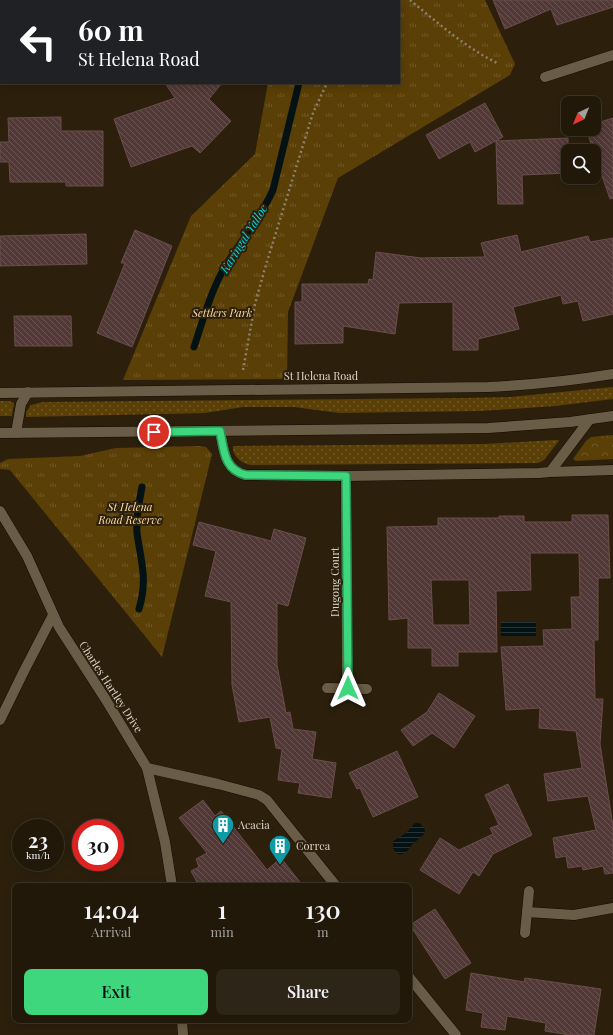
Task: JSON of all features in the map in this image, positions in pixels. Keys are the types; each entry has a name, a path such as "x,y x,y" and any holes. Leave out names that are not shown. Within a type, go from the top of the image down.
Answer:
{"street":[{"path":"545,77 613,55"},
{"name":"St Helena Road","path":"0,393 488,386 533,384 613,374"},
{"path":"16,433 21,404 28,392"},
{"path":"0,433 488,428 613,416"},
{"path":"550,472 590,419"},
{"path":"220,431 227,461 238,473 246,475 346,476 613,470"},
{"name":"Dugong Court","path":"346,476 348,688"},
{"name":"Charles Hartley Drive","path":"0,511 27,556 53,615 70,646 106,700 147,768 163,835 171,883"},
{"path":"0,720 53,615"},
{"path":"327,688 367,689"},
{"path":"147,768 259,795 266,800 279,815 334,883"},
{"path":"525,933 529,891"},
{"path":"527,912 574,915 613,908"},
{"path":"412,981 456,1035"},
{"path":"182,1023 183,1035"}],"path":[{"path":"410,0 465,44 481,55 499,64"},
{"path":"243,370 255,304 265,268 313,113 327,84"}],"green space":[{"name":"Settlers Park","path":"400,0 485,0 515,64 510,75 338,178 288,312 287,379 123,380 191,216 255,154 268,84 400,84"},
{"path":"613,387 613,399 555,406 480,411 339,413 294,407 243,407 205,413 26,417 26,412 31,405 43,402 510,397"},
{"path":"0,401 9,401 14,403 12,416 0,416"},
{"path":"613,435 613,459 576,461 573,459 586,441 591,437"},
{"path":"559,440 544,460 538,463 250,465 243,463 236,456 233,450 233,446 483,444"},
{"name":"St Helena Road Reserve","path":"206,447 212,454 162,657 10,470 0,469 0,463 8,459 80,456 116,448"}],"shaded area":[{"path":"501,622 536,622 536,636 501,636"},
{"path":"415,823 419,823 423,826 425,831 424,834 404,854 398,854 393,849 393,841 406,833"}],"building":[{"path":"493,0 613,0 613,7 557,25 551,9 505,29"},
{"path":"166,84 221,84 209,99 231,121 200,153 192,146 131,167 114,119 175,98"},
{"path":"485,103 503,137 475,152 470,142 439,159 426,135"},
{"path":"61,117 61,131 103,131 103,186 66,186 66,182 10,182 9,162 0,162 0,142 9,142 8,118"},
{"path":"613,118 613,198 610,199 601,173 601,144 591,144 588,136 601,136 601,122"},
{"path":"568,138 568,144 561,144 561,173 522,175 523,204 498,204 496,141"},
{"path":"135,230 172,246 132,347 97,333 125,263 121,263"},
{"path":"86,234 87,264 0,266 0,236"},
{"path":"517,235 521,252 588,236 590,242 613,238 613,314 583,321 578,301 563,304 561,295 513,307 519,329 478,339 478,350 453,350 453,302 399,303 395,334 343,326 343,343 295,344 295,302 302,302 302,284 368,284 369,279 373,280 376,252 421,258 485,257 481,243"},
{"path":"14,316 71,316 72,346 15,346"},
{"path":"572,515 608,515 610,578 598,578 598,640 594,640 595,699 603,699 600,744 613,826 613,873 605,874 603,866 583,870 582,866 568,868 566,856 556,858 553,838 596,830 588,796 548,801 544,774 582,768 576,731 539,728 540,708 506,710 501,647 544,646 543,630 572,629 571,597 580,597 579,553 530,553 531,590 496,591 497,652 458,652 458,666 432,666 432,648 408,648 408,618 389,620 387,527 438,526 438,518 499,518 499,516 524,516 524,522 572,522","holes":["431,580 469,580 470,625 433,625"]},
{"path":"199,522 271,541 274,529 306,538 288,606 277,603 277,665 286,713 290,712 293,729 316,732 312,759 336,763 331,798 298,793 300,783 278,780 282,749 276,748 270,717 239,722 232,685 231,602 205,596 216,551 193,545"},
{"path":"439,693 475,716 454,748 432,733 413,746 401,730 427,712"},
{"path":"397,751 418,797 373,817 360,788 357,789 349,773"},
{"path":"508,784 532,835 493,854 479,876 473,872 459,894 420,870 440,838 459,850 493,834 490,828 499,825 485,795"},
{"name":"Acacia","path":"203,800 215,816 221,811 267,870 281,858 301,883 197,883 191,871 199,867 196,859 207,853 179,818"},
{"path":"435,909 471,963 445,979 412,928 412,924"},
{"path":"471,973 524,982 525,978 601,989 594,1035 570,1035 545,1031 546,1023 507,1016 505,1030 481,1027 483,1013 466,1010"}],"waterway":[{"name":"Karingal Yalloc","path":"194,347 208,305 226,265 263,209 273,190 299,84"},
{"name":"Karingal Yalloc","path":"139,609 143,589 143,571 137,533 137,521 142,487"}],"place":[{"name":"Acacia","path":"223,844"},
{"name":"Correa","path":"280,866"}],"route":[{"path":"154,432 220,431 224,454 227,461 238,473 246,475 346,476 348,688"}]}
